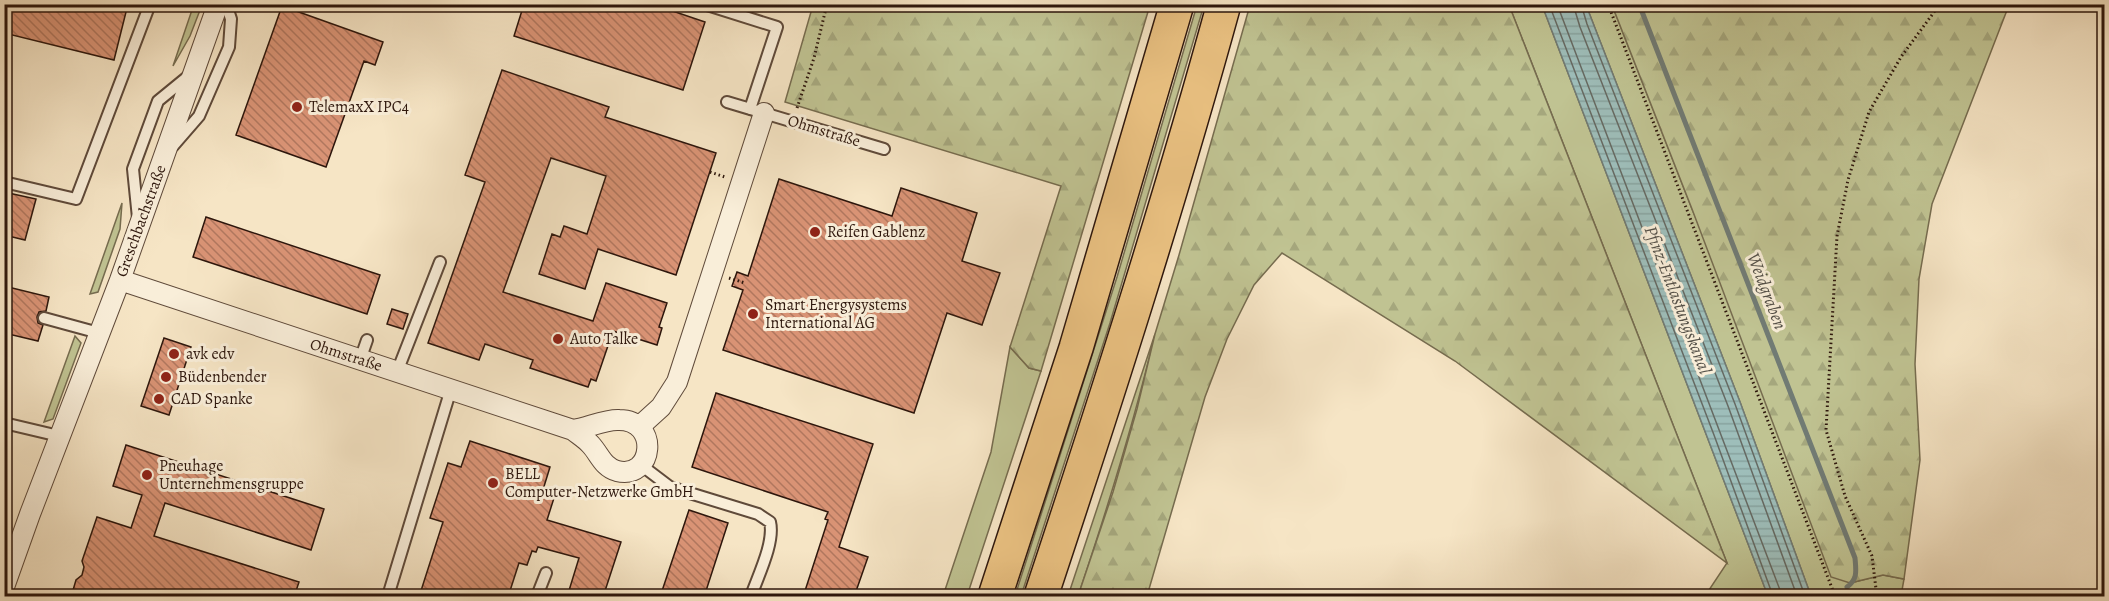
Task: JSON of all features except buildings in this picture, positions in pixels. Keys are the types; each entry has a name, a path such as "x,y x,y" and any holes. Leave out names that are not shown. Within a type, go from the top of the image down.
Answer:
{"highway":[{"path":"996,597 1076,348 1177,4"},
{"path":"1041,597 1104,406 1176,172 1224,4"}],"street":[{"name":"Greschbachstraße","path":"4,587 59,436 120,280 218,4"},
{"path":"639,427 661,408 677,382 757,111"},
{"name":"Ohmstraße","path":"120,280 573,430 591,445 602,461 618,472 629,471 641,465"},
{"path":"573,430 617,419 629,421 639,427 646,436 648,445 641,465"}],"lane":[{"path":"4,182 76,199 150,4"},
{"path":"163,158 199,116 229,47 231,19 226,4"},
{"path":"704,4 777,27 757,111"},
{"path":"139,225 133,169 158,101 195,70"},
{"name":"Ohmstraße","path":"727,102 884,149"},
{"path":"397,372 440,262"},
{"path":"44,318 99,333"},
{"path":"360,360 367,340"},
{"path":"388,597 451,389"},
{"path":"4,423 59,436"},
{"path":"641,465 670,487 758,514 770,522 772,531 769,543 751,597"},
{"path":"537,597 546,573"}],"path":[{"path":"793,122 814,58 827,4"},
{"path":"1608,4 1835,597"},
{"path":"1874,597 1876,589 1872,556 1845,496 1826,430 1837,236 1848,180 1869,112 1901,57 1940,4"},
{"path":"726,277 745,283"}],"green space":[{"path":"194,4 202,5 190,36 173,66"},
{"path":"813,5 1150,5 1041,371 1029,368 1010,347 1061,186 785,102"},
{"path":"1197,5 1204,5 1110,323 1021,596 1015,596 1117,277"},
{"path":"1250,5 1509,5 1727,563 1455,361 1282,253 1254,285 1227,339 1205,397 1147,596 1078,596 1113,492 1137,409 1155,334"},
{"path":"1509,5 1542,5 1768,596 1705,596 1727,563"},
{"path":"1586,5 1612,5 1692,209 1850,583 1883,575 1904,579 1901,596 1811,596 1740,402"},
{"path":"1612,5 2009,5 1932,204 1919,279 1915,364 1920,460 1904,579 1883,575 1850,583 1831,577"},
{"path":"122,203 120,229 98,292 90,294"},
{"path":"1155,334 1129,433 1089,564 1078,596 1068,596"},
{"path":"75,336 81,343 53,419 44,422"},
{"path":"1010,347 1029,368 1041,371 967,596 943,596 991,452"}],"water":[{"name":"Pfinz-Entlastungskanal","path":"1542,5 1586,5 1740,402 1811,596 1768,596"}],"waterway":[{"name":"Weidgraben","path":"1639,4 1855,558 1855,578 1847,587"}],"place":[{"name":"TelemaxX IPC4","path":"297,107"},
{"name":"Reifen Gablenz","path":"815,232"},
{"name":"Smart Energysystems International AG","path":"753,314"},
{"name":"Auto Talke","path":"558,339"},
{"name":"avk edv","path":"174,354"},
{"name":"Büdenbender","path":"166,377"},
{"name":"CAD Spanke","path":"159,399"},
{"name":"Pneuhage Unternehmensgruppe","path":"147,475"},
{"name":"BELL Computer-Netzwerke GmbH","path":"493,483"}]}
